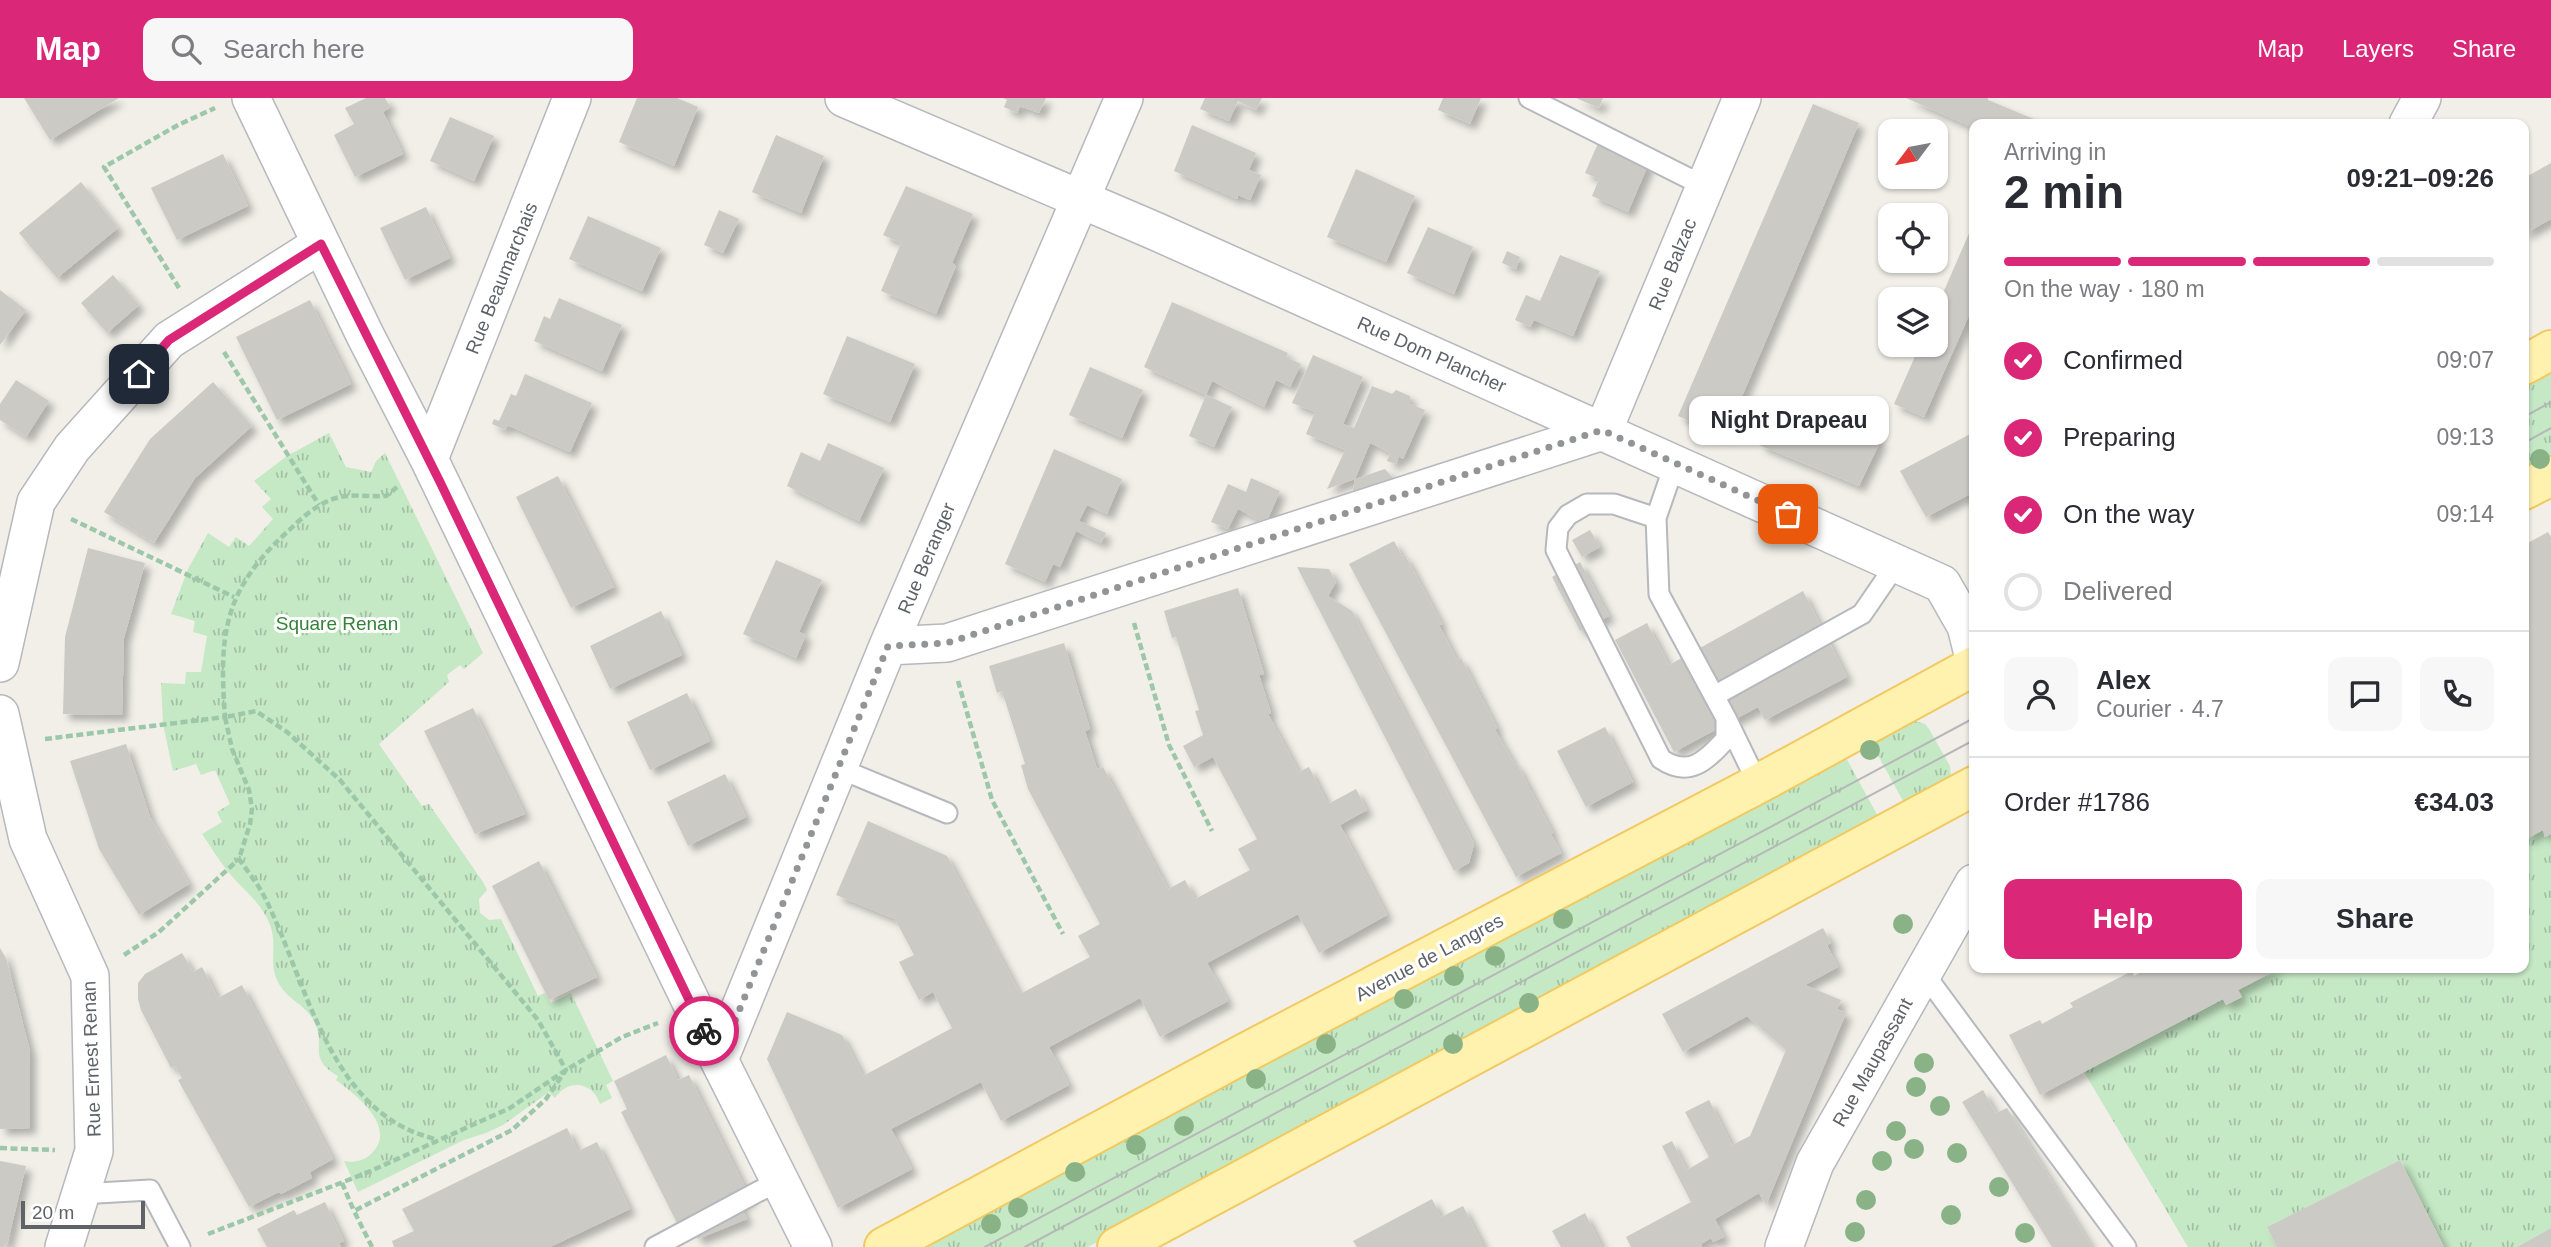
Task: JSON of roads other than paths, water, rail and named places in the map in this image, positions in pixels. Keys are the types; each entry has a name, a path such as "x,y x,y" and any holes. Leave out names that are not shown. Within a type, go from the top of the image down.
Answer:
{"main road":[{"path":"2529,362 2551,350"},
{"path":"2529,488 2551,476"},
{"name":"Avenue de Langres","path":"884,1247 1245,1053 1758,784 1969,669"},
{"path":"1117,1247 1969,789"}],"street":[{"name":"Rue Beaumarchais","path":"429,459 572,98"},
{"name":"Rue Dom Plancher","path":"844,98 1081,199 1942,584 1966,626 1969,638"},
{"name":"Rue Beranger","path":"719,1060 888,646 1124,98"},
{"name":"Rue Balzac","path":"1602,430 1742,98"},
{"path":"2411,119 2422,98"},
{"path":"238,101 321,244 429,459 719,1060 813,1247"},
{"path":"0,663 36,502 72,448 169,340 321,244"},
{"path":"888,646 947,643 1602,430"},
{"name":"Rue Ernest Renan","path":"3,729 27,839 90,976 94,1151 64,1247"},
{"name":"Rue Maupassant","path":"1784,1247 1815,1163 1923,972 1963,925 1969,902"}],"lane":[{"path":"1529,98 1704,186"},
{"path":"1675,463 1656,517 1659,594 1726,718 1758,784"},
{"path":"1656,517 1614,504 1587,504 1568,514 1558,528 1556,550 1661,759 1673,768 1688,768 1710,757 1726,739 1726,718"},
{"path":"1714,696 1862,614 1898,563"},
{"path":"838,768 947,813"},
{"path":"1923,972 2126,1247"},
{"path":"655,1247 780,1180"},
{"path":"80,1194 150,1190 180,1246"}],"tram line":[{"path":"2529,414 2551,402"},
{"path":"2529,440 2551,428"},
{"path":"985,1247 1969,721"},
{"path":"1025,1247 1969,743"}],"place":[{"name":"Night Drapeau","path":"1788,514"}],"park label":[{"name":"Square Renan","path":"337,623"}]}
